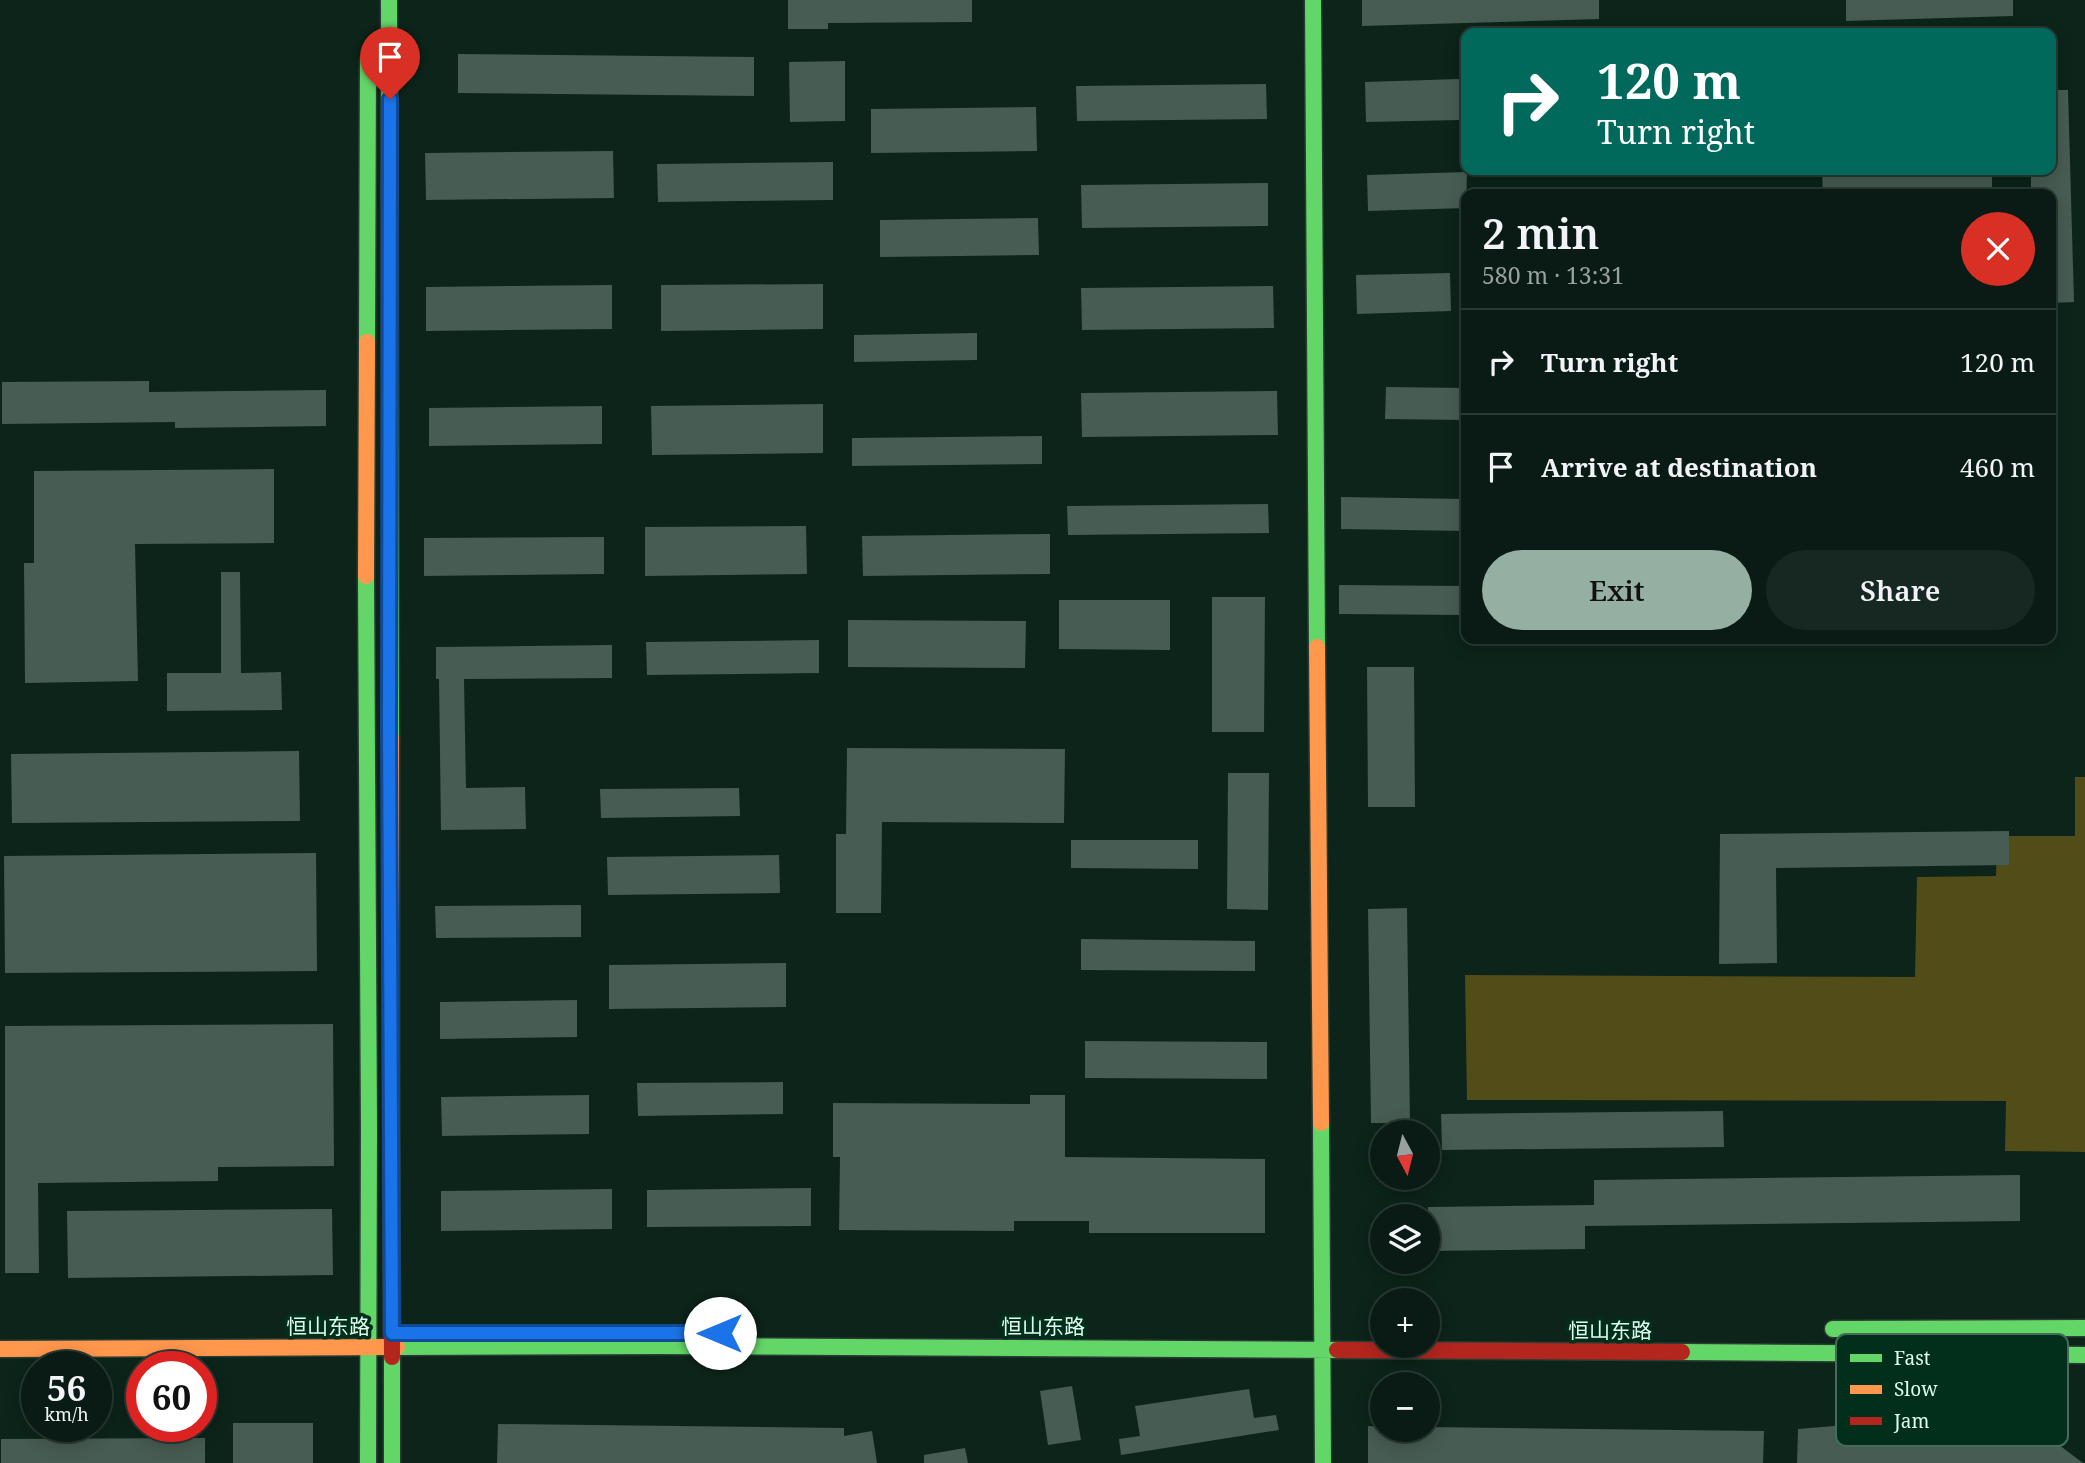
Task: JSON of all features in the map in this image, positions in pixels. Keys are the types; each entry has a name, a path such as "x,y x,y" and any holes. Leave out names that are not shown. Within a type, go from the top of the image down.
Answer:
{"street":[{"path":"389,0 391,1463"},
{"path":"1314,0 1323,1463"},
{"path":"368,42 365,726 368,1463"},
{"path":"1819,1330 2085,1328"},
{"name":"恒山东路","path":"0,1334 392,1340 1183,1333"},
{"name":"恒山东路","path":"392,1340 673,1346 1322,1337 1836,1349"},
{"name":"恒山东路","path":"0,1349 369,1340"}],"shaded area":[{"path":"2075,777 2085,777 2085,1152 2005,1151 2006,1101 1467,1100 1465,975 1915,977 1917,877 1996,876 1997,836 2075,836"}],"building":[{"path":"788,0 972,0 972,22 828,23 828,29 788,29"},
{"path":"1362,0 1599,0 1599,19 1362,26"},
{"path":"1846,0 2013,0 2013,16 1846,21"},
{"path":"458,54 754,57 754,96 458,93"},
{"path":"845,61 845,121 790,122 789,62"},
{"path":"1459,79 1460,120 1366,122 1365,82"},
{"path":"1266,84 1267,119 1077,121 1076,86"},
{"path":"2056,90 2068,90 2074,302 2056,303 2056,189 2031,189 2031,175 2056,175"},
{"path":"1036,107 1037,151 871,153 871,109"},
{"path":"613,151 614,198 426,200 425,153"},
{"path":"833,162 833,200 658,202 657,164"},
{"path":"1461,172 1461,175 1467,175 1467,189 1461,189 1461,208 1368,211 1367,175"},
{"path":"1822,175 1992,175 1992,189 1823,189"},
{"path":"1268,183 1268,226 1082,228 1081,185"},
{"path":"1038,218 1039,255 880,257 880,220"},
{"path":"1450,273 1451,311 1357,314 1356,275"},
{"path":"823,284 823,329 661,331 661,285"},
{"path":"612,285 612,329 426,331 426,287"},
{"path":"1273,286 1274,328 1082,330 1081,288"},
{"path":"977,333 977,360 854,362 854,335"},
{"path":"149,381 149,392 326,390 326,426 175,428 175,422 2,424 2,382"},
{"path":"1386,387 1461,388 1461,420 1385,419"},
{"path":"1277,391 1278,435 1082,437 1081,393"},
{"path":"823,404 823,453 652,455 651,406"},
{"path":"602,406 602,444 429,446 429,408"},
{"path":"1042,436 1042,464 852,466 852,438"},
{"path":"274,469 274,543 135,544 138,681 25,683 24,563 34,563 34,471"},
{"path":"1341,497 1461,499 1461,531 1341,529"},
{"path":"1268,504 1269,533 1068,535 1067,506"},
{"path":"806,526 807,574 645,576 645,527"},
{"path":"1050,534 1050,574 863,576 862,536"},
{"path":"604,537 604,574 424,576 424,538"},
{"path":"221,572 240,572 241,673 281,672 282,710 167,711 167,673 221,673"},
{"path":"1339,585 1461,586 1461,615 1339,614"},
{"path":"1212,597 1265,597 1264,732 1212,732"},
{"path":"1059,600 1170,600 1170,650 1059,649"},
{"path":"848,620 1026,621 1025,668 848,667"},
{"path":"819,640 819,673 647,675 646,642"},
{"path":"612,645 612,678 464,679 466,788 525,787 526,829 441,830 439,679 436,679 436,647"},
{"path":"1367,667 1414,667 1415,807 1368,807"},
{"path":"847,748 1065,749 1064,823 882,822 881,913 836,913 836,834 846,834"},
{"path":"299,751 300,821 12,823 11,754"},
{"path":"1228,773 1269,773 1268,910 1227,909"},
{"path":"739,788 740,816 601,818 600,789"},
{"path":"2009,831 2009,865 1776,868 1777,963 1719,964 1720,834"},
{"path":"1071,840 1198,840 1198,869 1071,868"},
{"path":"316,853 317,971 5,973 4,856"},
{"path":"779,855 780,893 608,895 607,857"},
{"path":"581,905 581,937 436,938 435,906"},
{"path":"1407,908 1410,1120 1371,1120 1368,909"},
{"path":"1081,939 1255,941 1255,971 1081,970"},
{"path":"786,963 786,1007 609,1009 609,965"},
{"path":"577,1000 577,1037 440,1039 440,1002"},
{"path":"333,1024 334,1166 218,1167 218,1181 38,1183 39,1273 5,1273 5,1026"},
{"path":"1085,1041 1267,1042 1267,1079 1085,1078"},
{"path":"783,1082 783,1114 638,1116 637,1083"},
{"path":"589,1095 589,1134 442,1136 441,1097"},
{"path":"1030,1095 1065,1095 1065,1157 1265,1159 1265,1233 1089,1233 1089,1221 1014,1221 1014,1231 839,1230 840,1157 833,1157 833,1103 1030,1104"},
{"path":"1723,1111 1724,1147 1442,1150 1441,1114"},
{"path":"2020,1175 2020,1221 1585,1226 1585,1249 1440,1251 1440,1207 1594,1205 1594,1180"},
{"path":"811,1188 811,1226 647,1227 647,1190"},
{"path":"612,1189 612,1229 441,1231 441,1191"},
{"path":"332,1209 333,1275 68,1278 67,1211"},
{"path":"1072,1386 1081,1440 1048,1445 1040,1391"},
{"path":"1249,1389 1254,1418 1276,1415 1279,1430 1121,1455 1119,1439 1140,1436 1135,1406"},
{"path":"233,1423 313,1423 313,1463 233,1463"},
{"path":"498,1424 844,1428 844,1436 872,1431 877,1463 497,1463"},
{"path":"1368,1426 1370,1442 1440,1442 1440,1427 1764,1431 1763,1463 1368,1463"},
{"path":"1836,1426 1836,1446 2060,1446 2083,1463 1797,1463 1798,1429"},
{"path":"112,1438 126,1438 126,1442 205,1442 205,1463 1,1463 1,1439 21,1439 21,1442 112,1442"},
{"path":"965,1448 968,1463 924,1463 924,1455"}],"traffic: fast":[{"path":"389,0 391,738"},
{"path":"1313,0 1317,647"},
{"path":"367,342 368,61"},
{"path":"366,576 368,1463"},
{"path":"1321,1123 1323,1463"},
{"path":"1833,1329 2085,1328"},
{"path":"397,1347 1337,1350"},
{"path":"1682,1352 1836,1353"},
{"path":"2068,1355 2085,1355"},
{"path":"392,1357 392,1463"}],"traffic: slow":[{"path":"366,576 367,342"},
{"path":"1317,647 1321,1123"},
{"path":"391,738 391,1071"},
{"path":"0,1349 397,1347"}],"traffic: jam":[{"path":"391,1071 392,1357"},
{"path":"1337,1350 1682,1352"}],"route":[{"path":"390,99 392,1333 720,1333"}]}
